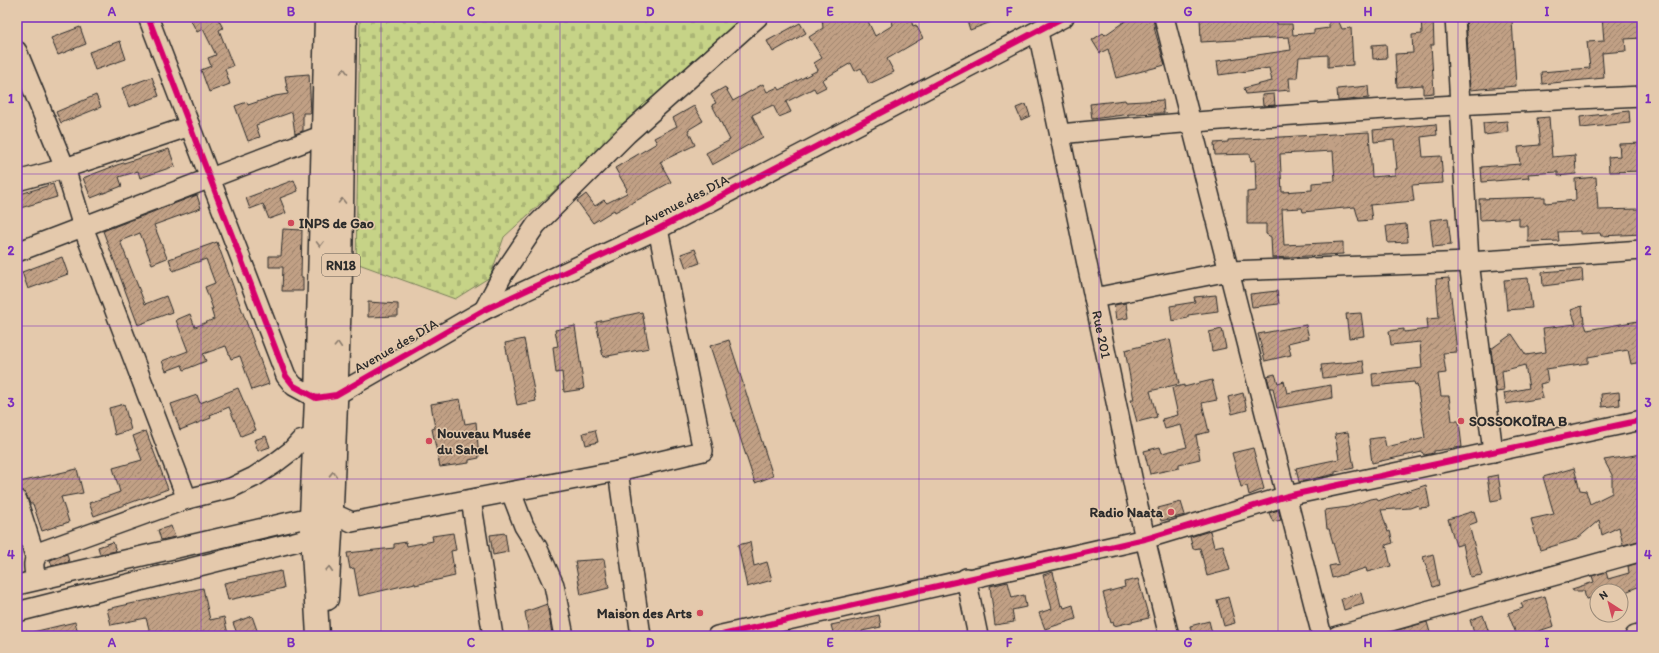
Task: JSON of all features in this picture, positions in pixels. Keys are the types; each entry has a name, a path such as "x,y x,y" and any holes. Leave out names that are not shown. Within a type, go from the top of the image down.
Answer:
{"main road":[{"name":"RN18","path":"318,636 326,397 322,163 326,17"},
{"name":"RN18","path":"324,636 321,525 314,437 326,397 341,272 345,17"}],"street":[{"path":"148,17 286,376 294,386 326,397"},
{"path":"484,310 503,274 536,225 627,134 758,17"},
{"name":"Avenue des DIA","path":"326,397 484,310 658,229 1038,32 1064,17"},
{"path":"1164,17 1322,636"},
{"path":"1455,17 1469,262 1492,452"},
{"name":"Rue 201","path":"1038,32 1145,539 1169,636"},
{"path":"17,51 66,168 83,227 187,499"},
{"path":"1060,134 1191,121 1642,96"},
{"path":"17,181 66,168 190,126"},
{"path":"17,252 323,135"},
{"path":"17,585 36,580 321,525 352,522 471,500 618,471 703,451 658,229"},
{"path":"1094,298 1229,271 1469,262 1642,250"},
{"path":"717,636 772,630 966,578 1145,539 1287,496 1642,420"},
{"path":"35,556 40,552 187,499 231,488 254,477 291,451 300,440 314,437"},
{"path":"618,471 641,636"},
{"path":"511,492 524,526 538,547 554,585 564,636"},
{"path":"17,500 35,556 33,563 36,580"},
{"path":"471,500 493,636"},
{"path":"17,612 321,525"},
{"path":"1338,636 1642,551"},
{"path":"966,578 978,636"},
{"path":"1635,636 1642,634"}],"green space":[{"path":"360,17 744,17 504,237 490,277 455,299 356,263"}],"building":[{"path":"189,17 217,17 223,28 219,30 233,66 225,69 230,84 209,92 201,70 211,66 208,58 216,55 203,29 197,32"},
{"path":"866,17 875,36 893,25 891,17 910,17 913,26 916,25 923,38 887,59 894,72 869,84 861,68 855,71 851,63 822,80 826,87 816,92 814,88 786,102 791,112 779,117 773,105 752,115 763,137 712,165 706,153 730,140 712,105 716,103 711,95 725,87 733,101 763,84 767,92 778,87 780,90 818,70 814,63 822,58 809,37 823,28 822,18"},
{"path":"966,17 1002,17 1002,18 970,30"},
{"path":"1131,17 1153,17 1155,31 1165,65 1116,78 1108,49 1100,53 1092,40 1103,33 1105,35"},
{"path":"1200,17 1223,17 1221,20 1276,17 1277,24 1292,24 1293,35 1314,33 1314,30 1329,28 1329,21 1338,20 1342,29 1351,28 1353,65 1328,67 1328,55 1299,57 1297,78 1289,78 1290,90 1246,94 1244,88 1272,81 1269,68 1219,75 1217,61 1291,50 1289,37 1201,42"},
{"path":"1421,17 1433,17 1434,45 1431,45 1434,93 1423,94 1423,85 1397,87 1395,54 1413,53 1412,35 1422,34"},
{"path":"1466,17 1502,17 1502,20 1512,20 1516,86 1470,90"},
{"path":"1602,17 1642,17 1642,38 1625,39 1626,51 1602,53 1604,78 1542,84 1541,72 1590,68 1587,42 1604,41"},
{"path":"800,23 806,33 773,52 767,41"},
{"path":"80,27 86,44 58,55 51,38"},
{"path":"120,41 126,59 95,70 89,52"},
{"path":"1386,44 1387,58 1373,59 1372,45"},
{"path":"309,74 311,113 303,113 303,131 295,134 292,112 256,125 260,137 248,141 235,106 247,102 248,105 275,96 288,94 285,76"},
{"path":"152,77 159,96 129,107 122,88"},
{"path":"1368,86 1369,98 1338,101 1337,89"},
{"path":"1274,94 1275,105 1263,106 1262,95"},
{"path":"96,95 101,107 61,123 56,112"},
{"path":"1125,100 1126,102 1163,100 1164,113 1131,114 1092,119 1090,104"},
{"path":"1026,104 1030,116 1021,120 1016,108"},
{"path":"694,106 703,121 688,130 695,145 660,162 671,182 615,212 614,210 593,223 577,201 586,194 595,206 604,200 607,203 627,193 627,189 615,168 657,143 654,138 677,126 673,118"},
{"path":"1629,111 1630,123 1581,128 1580,117"},
{"path":"1549,117 1552,157 1575,155 1576,174 1558,176 1558,172 1528,174 1529,178 1482,182 1481,167 1520,164 1518,147 1540,145 1537,118"},
{"path":"1507,121 1508,132 1484,135 1483,123"},
{"path":"1436,124 1437,135 1421,137 1423,157 1441,156 1443,183 1412,185 1414,201 1370,205 1372,220 1359,221 1355,207 1303,212 1302,208 1282,209 1284,245 1343,242 1343,254 1272,258 1271,237 1266,234 1266,224 1247,224 1247,192 1256,191 1255,160 1251,161 1250,154 1215,155 1214,143 1228,142 1228,140 1369,132 1372,177 1395,175 1395,169 1397,169 1394,140 1374,142 1373,130","holes":["1333,151 1335,181 1312,183 1312,190 1282,192 1280,154"]},
{"path":"1642,143 1642,171 1609,172 1608,157 1620,156 1619,144"},
{"path":"169,149 175,166 140,178 138,171 119,177 122,186 91,198 83,178 117,165"},
{"path":"1596,177 1598,210 1640,209 1642,234 1601,236 1600,233 1580,234 1580,231 1558,232 1559,241 1528,242 1528,226 1519,226 1519,218 1480,220 1479,199 1545,197 1545,203 1576,200 1575,179"},
{"path":"294,180 298,191 280,198 286,213 269,219 263,204 250,209 246,198"},
{"path":"53,184 57,197 17,209 17,195"},
{"path":"197,195 201,208 154,225 167,258 152,264 140,233 120,241 145,304 166,296 172,312 138,325 103,231"},
{"path":"1448,218 1451,245 1433,247 1430,220"},
{"path":"1406,224 1408,242 1388,243 1386,226"},
{"path":"283,229 302,230 301,277 303,277 303,291 282,291 283,267 269,267 269,256 281,256"},
{"path":"217,242 269,384 252,390 240,356 231,359 226,346 203,354 206,361 184,370 182,365 166,371 162,361 188,351 176,320 190,314 195,327 214,319 211,309 213,309 205,287 215,283 206,259 173,271 169,259"},
{"path":"695,249 700,263 686,268 681,254"},
{"path":"62,257 68,274 28,289 22,272"},
{"path":"1582,269 1583,281 1543,286 1542,272"},
{"path":"1449,278 1457,352 1443,353 1446,373 1438,374 1441,396 1449,396 1452,421 1459,421 1462,447 1434,451 1434,453 1424,455 1422,452 1372,463 1369,439 1384,437 1386,447 1425,438 1417,384 1415,385 1414,382 1373,386 1372,374 1422,368 1420,342 1391,345 1389,331 1404,329 1404,332 1428,329 1427,319 1439,318 1436,279"},
{"path":"1528,278 1532,308 1507,310 1504,280"},
{"path":"1277,291 1279,304 1252,307 1250,294"},
{"path":"1216,295 1218,311 1188,315 1188,318 1172,321 1170,306 1195,302 1194,297"},
{"path":"368,302 398,304 398,316 368,317"},
{"path":"1126,303 1128,318 1116,320 1114,305"},
{"path":"1582,306 1584,322 1587,330 1638,321 1642,347 1640,348 1642,362 1631,364 1628,350 1588,357 1588,363 1546,369 1548,382 1540,384 1543,398 1506,404 1504,393 1529,388 1525,365 1502,371 1504,391 1496,392 1491,349 1512,334 1526,355 1546,352 1543,328 1576,324 1571,310"},
{"path":"642,312 649,348 603,357 596,322"},
{"path":"1361,313 1364,336 1349,338 1346,314"},
{"path":"1306,325 1309,338 1288,343 1291,355 1265,361 1258,334"},
{"path":"575,326 584,389 564,392 562,372 556,373 553,347 558,346 555,330"},
{"path":"1222,329 1226,348 1212,351 1209,332"},
{"path":"524,339 536,401 517,405 505,343"},
{"path":"1170,339 1179,384 1150,391 1157,417 1137,422 1131,400 1134,400 1125,350"},
{"path":"729,340 773,476 755,483 710,346"},
{"path":"1363,361 1365,373 1323,378 1321,365"},
{"path":"1275,374 1278,383 1284,381 1287,393 1331,385 1332,398 1277,408 1273,388 1270,388 1267,376"},
{"path":"1212,380 1217,400 1202,403 1209,432 1196,435 1200,459 1179,464 1179,468 1150,474 1144,451 1160,447 1162,453 1187,447 1181,425 1165,429 1162,419 1178,415 1172,388 1184,385 1184,387"},
{"path":"238,388 256,430 241,436 229,407 210,415 211,418 180,430 171,404 197,395 200,403"},
{"path":"1619,392 1620,405 1602,407 1601,394"},
{"path":"1243,393 1247,410 1232,414 1228,397"},
{"path":"460,399 465,424 476,422 479,458 469,460 469,463 440,467 432,429 435,428 431,404"},
{"path":"124,404 131,430 115,435 109,408"},
{"path":"595,430 598,442 586,445 583,433"},
{"path":"146,431 168,489 94,516 89,503 120,492 113,468 142,460 133,436"},
{"path":"1348,432 1354,468 1299,482 1296,468 1339,459 1335,434"},
{"path":"266,436 270,447 258,451 254,440"},
{"path":"1253,448 1264,489 1249,495 1247,486 1241,487 1232,453"},
{"path":"1642,454 1642,540 1623,545 1619,527 1602,535 1599,520 1577,539 1540,550 1531,519 1554,514 1543,477 1574,468 1580,490 1586,491 1590,504 1612,493 1612,475 1604,460"},
{"path":"77,469 83,493 61,497 69,522 42,531 33,504 30,504 27,496 22,491 20,482"},
{"path":"1498,475 1502,499 1491,501 1487,477"},
{"path":"1426,485 1430,507 1419,508 1418,505 1410,508 1381,510 1388,532 1390,531 1393,543 1386,545 1391,566 1367,572 1366,568 1332,578 1329,566 1339,564 1329,529 1327,529 1325,510 1348,507 1370,499 1377,498 1378,501"},
{"name":"Radio Naata","path":"1181,502 1185,515 1161,521 1158,508"},
{"path":"1278,510 1281,520 1273,522 1269,513"},
{"path":"1474,511 1477,522 1469,525 1482,575 1470,577 1463,544 1456,546 1448,519"},
{"path":"171,526 175,537 161,540 158,530"},
{"path":"1210,531 1214,547 1223,545 1230,570 1207,576 1200,548 1193,549 1190,537"},
{"path":"453,533 456,550 451,551 455,576 415,585 415,583 359,596 354,568 350,569 347,553 394,548 394,544 406,542 407,546 433,541 432,536"},
{"path":"505,533 508,552 493,555 490,535"},
{"path":"113,542 116,551 100,554 98,547"},
{"path":"750,542 754,566 767,562 772,580 747,587 738,545"},
{"path":"67,554 69,562 52,566 50,560"},
{"path":"1433,554 1439,585 1433,587 1423,557"},
{"path":"604,559 609,588 581,595 575,561"},
{"path":"1642,562 1642,585 1629,591 1629,583 1591,583 1594,582 1592,576 1606,572 1608,579 1629,573 1628,566"},
{"path":"281,571 284,588 228,600 224,583"},
{"path":"1053,572 1061,606 1063,605 1064,608 1073,605 1076,619 1045,629 1039,613 1052,609 1043,575"},
{"path":"1138,579 1149,618 1114,626 1113,622 1111,623 1103,593 1125,587 1124,582"},
{"path":"1008,582 1012,598 1024,595 1026,607 1012,610 1014,622 995,625 990,586"},
{"path":"1589,584 1589,598 1586,599 1584,591 1573,591 1572,589"},
{"path":"203,588 210,620 224,617 228,634 219,636 151,636 146,618 111,625 107,609"},
{"path":"1361,593 1364,604 1344,610 1341,599"},
{"path":"1545,596 1554,626 1524,636 1517,636 1508,613 1523,608 1521,603"},
{"path":"1228,597 1235,623 1224,626 1217,600"},
{"path":"547,604 552,634 543,636 529,636 525,612"},
{"path":"879,615 881,627 862,631 863,636 834,636 831,625"},
{"path":"1483,615 1490,636 1475,636 1470,620"},
{"path":"252,616 259,636 238,636 233,623"},
{"path":"1209,621 1212,633 1192,636 1190,626"},
{"path":"75,622 78,633 67,636 33,636 33,632"},
{"path":"1427,622 1431,636 1387,636 1387,634 1398,630"}],"cycle path":[{"path":"148,17 286,376 294,386 316,398 336,395 484,310 658,229 1064,17"},
{"path":"717,636 1145,539 1287,496 1642,420"}],"place":[{"name":"INPS de Gao","path":"291,223"},
{"name":"SOSSOKOÏRA B","path":"1461,421"},
{"name":"Nouveau Musée du Sahel","path":"429,441"},
{"name":"Radio Naata","path":"1171,512"},
{"name":"Maison des Arts","path":"700,613"}]}
